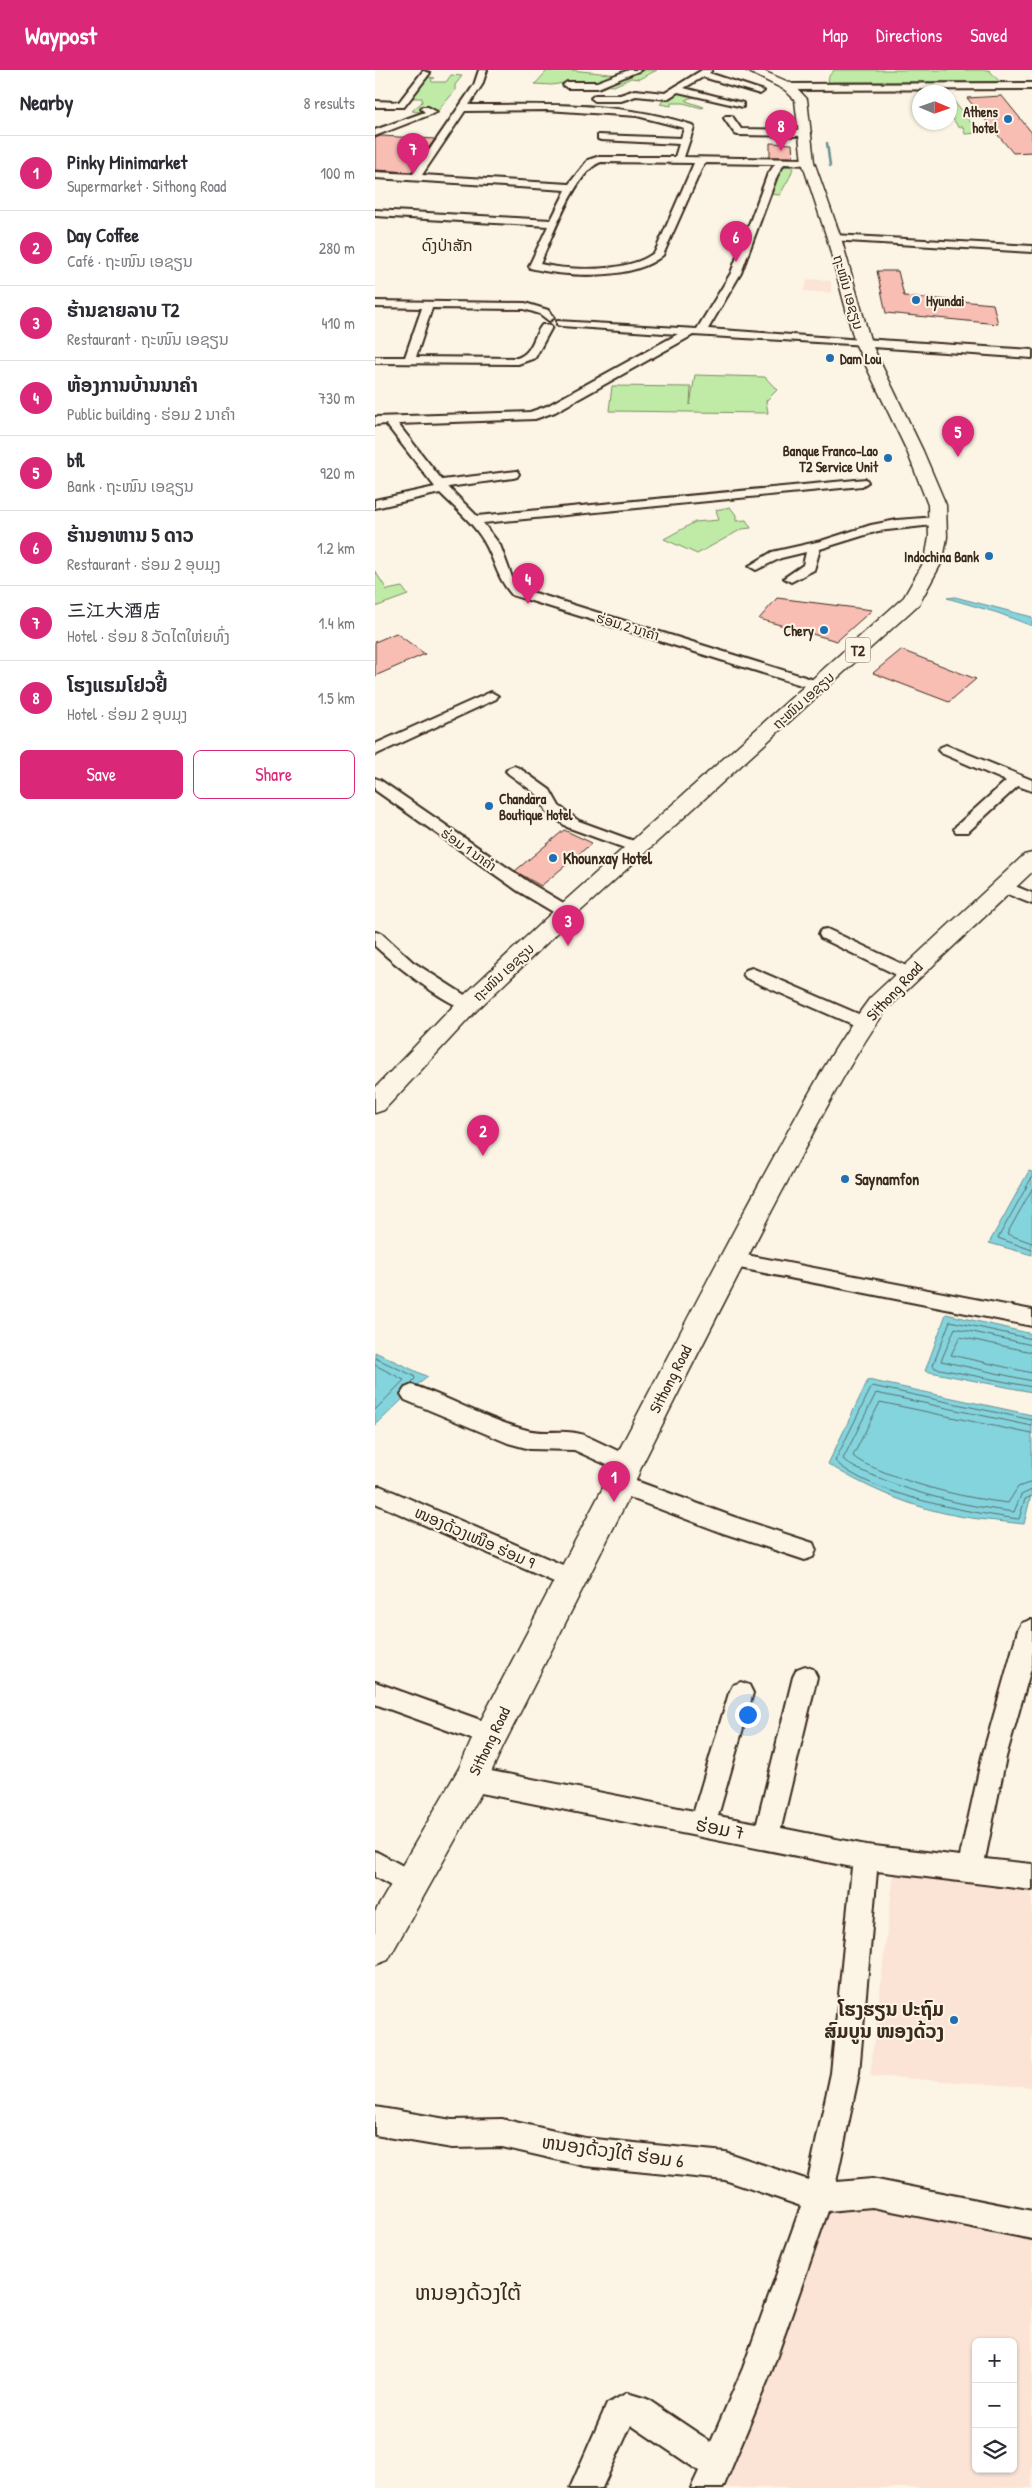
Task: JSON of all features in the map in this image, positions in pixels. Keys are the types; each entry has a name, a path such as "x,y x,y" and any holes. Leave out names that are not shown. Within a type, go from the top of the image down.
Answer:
{"main road":[{"path":"751,70 789,87"},
{"name":"ຖະໜົນ ເອຊຽນ","path":"375,1104 468,1005 566,912 636,847 819,686 912,600 934,560 938,537 937,505 915,452 863,343 834,238 808,162 801,99 789,87"},
{"name":"Sithong Road","path":"375,1947 471,1779 491,1735 731,1260 864,1023 878,1004 1032,860"}],"street":[{"path":"417,177 478,85 483,70"},
{"path":"567,85 598,85 637,70"},
{"path":"375,104 402,104 426,73 416,72"},
{"path":"653,104 705,72 759,91"},
{"path":"789,87 1032,86"},
{"path":"677,89 740,105"},
{"path":"534,100 621,98 635,93 667,96"},
{"path":"462,108 610,118 644,113 689,126 679,160"},
{"path":"375,133 433,112 425,109"},
{"path":"456,117 485,118"},
{"path":"610,118 591,162 572,187 535,266 547,269 601,271 642,266 657,258 700,161"},
{"path":"729,118 738,132 805,133"},
{"path":"598,148 685,141"},
{"path":"598,148 679,160 808,162"},
{"path":"375,421 537,414 551,409 695,333 736,273 773,176 781,162"},
{"path":"375,175 572,187"},
{"path":"375,212 555,224"},
{"path":"834,238 1032,249"},
{"path":"375,304 525,306 544,312 547,323"},
{"path":"409,361 428,305"},
{"path":"375,360 522,360 535,353 541,332 547,323 559,320 561,323 695,333 1032,354"},
{"name":"ຮ່ອມ 2 ນາຄຳ","path":"390,421 441,486 474,520 493,545 505,576 512,588 517,592 819,686"},
{"path":"375,504 441,486 513,474"},
{"path":"474,520 862,482"},
{"path":"756,566 777,555 886,526 937,521"},
{"path":"791,578 809,567 814,546"},
{"path":"375,750 491,696"},
{"path":"946,750 1032,786"},
{"path":"514,771 545,793 553,809 573,824 636,847"},
{"path":"962,829 1017,780"},
{"name":"ຮ່ອມ 1 ນາຄຳ","path":"375,783 524,887 566,912"},
{"path":"1003,886 1032,899"},
{"path":"827,934 909,974"},
{"path":"375,937 407,966 468,1005"},
{"path":"751,974 864,1023"},
{"path":"731,1260 1032,1318"},
{"path":"412,1394 508,1434 530,1440 576,1441 623,1475 731,1526 805,1550"},
{"name":"ໜອງດ້ວງເໜືອ ຮ່ອມ 9","path":"380,1495 571,1579"},
{"path":"970,1869 994,1757 1030,1630"},
{"path":"766,1837 805,1677"},
{"path":"703,1824 741,1692"},
{"path":"375,1693 414,1709 491,1735"},
{"name":"ຮ່ອມ 7","path":"471,1779 866,1857 1032,1877"},
{"path":"587,2488 618,2415 627,2408 636,2410 712,2476 757,2370 818,2198 845,2072 866,1857"},
{"path":"375,1863 411,1884"},
{"name":"ຫນອງດ້ວງໃຕ້ ຮ່ອມ 6","path":"375,2121 389,2125 452,2134 502,2133 585,2152 725,2166 818,2198"},
{"path":"818,2198 872,2193 1032,2225"}],"shaded area":[{"path":"808,279 831,281 831,293 803,291"},
{"name":"ໂຮງຮຽນ ປະຖົມ ສົມບູນ ໜອງດ້ວງ","path":"894,1871 1032,1889 1032,2087 870,2076"},
{"path":"867,2198 1032,2240 1032,2488 726,2488 828,2207"}],"green space":[{"path":"571,70 619,75 624,70 657,70 639,79 631,78 614,86 570,82 552,85 535,84 547,71"},
{"path":"834,70 989,70 1000,82 828,82 829,76"},
{"path":"451,75 462,76 455,85 455,91 435,114 412,111 422,102 422,98 411,98 427,77 435,78 431,79 432,82 446,82"},
{"path":"679,91 709,99 694,97 687,99 686,101 704,107 702,108 683,103 671,103 671,106 660,104 666,98"},
{"path":"957,105 979,133 965,134 963,127 958,127"},
{"path":"787,166 793,167 780,195 769,194 778,174"},
{"path":"695,375 765,377 777,390 766,401 768,413 609,411 612,386 691,387 690,405"},
{"path":"730,507 736,515 736,521 746,520 751,528 742,529 697,554 664,539 695,522 719,520 716,510"},
{"path":"375,571 387,590 402,587 408,595 375,607"}],"water":[{"path":"955,597 1032,617 1032,626 998,613 947,598"},
{"path":"1029,1171 1032,1172 1032,1255 989,1243"},
{"path":"946,1314 1032,1334 1032,1392 925,1371"},
{"path":"375,1352 428,1377 417,1385 375,1426"},
{"path":"868,1380 1032,1415 1032,1491 1024,1524 964,1517 914,1505 855,1480 828,1464"}],"building":[{"path":"1002,96 1032,133 1032,152 1013,153 967,98"},
{"path":"381,136 435,139 411,172 375,170 375,138"},
{"path":"770,143 792,144 793,157 770,157"},
{"name":"Hyundai","path":"877,271 898,271 904,296 993,304 998,324 886,313"},
{"name":"Chery","path":"777,598 872,610 837,641 759,619"},
{"path":"396,633 425,654 375,676 375,642"},
{"path":"901,650 976,679 949,702 873,673"},
{"name":"Khounxay Hotel","path":"564,830 592,843 541,886 515,871"}],"waterway":[{"path":"827,143 830,166"}],"place":[{"name":"Athens hotel","path":"1008,119"},
{"name":"ໂຮງແຮມໂຢວຢີ້","path":"781,151"},
{"name":"三江大酒店","path":"413,174"},
{"name":"ຮ້ານອາຫານ 5 ດາວ","path":"736,262"},
{"name":"Hyundai","path":"916,300"},
{"name":"Dam Lou","path":"830,358"},
{"name":"bfl","path":"958,457"},
{"name":"Banque Franco-Lao T2 Service Unit","path":"888,458"},
{"name":"Indochina Bank","path":"989,556"},
{"name":"ຫ້ອງການບ້ານນາຄໍາ","path":"528,604"},
{"name":"Chery","path":"824,630"},
{"name":"Chandara Boutique Hotel","path":"489,806"},
{"name":"Khounxay Hotel","path":"553,858"},
{"name":"ຮ້ານຂາຍລາບ T2","path":"568,946"},
{"name":"Day Coffee","path":"483,1156"},
{"name":"Saynamfon","path":"845,1179"},
{"name":"Pinky Minimarket","path":"614,1502"},
{"name":"ໂຮງຮຽນ ປະຖົມ ສົມບູນ ໜອງດ້ວງ","path":"954,2020"}],"district":[{"name":"ດົງປ່າສັກ","path":"447,245"},
{"name":"ຫນອງດ້ວງໃຕ້","path":"468,2292"}]}
